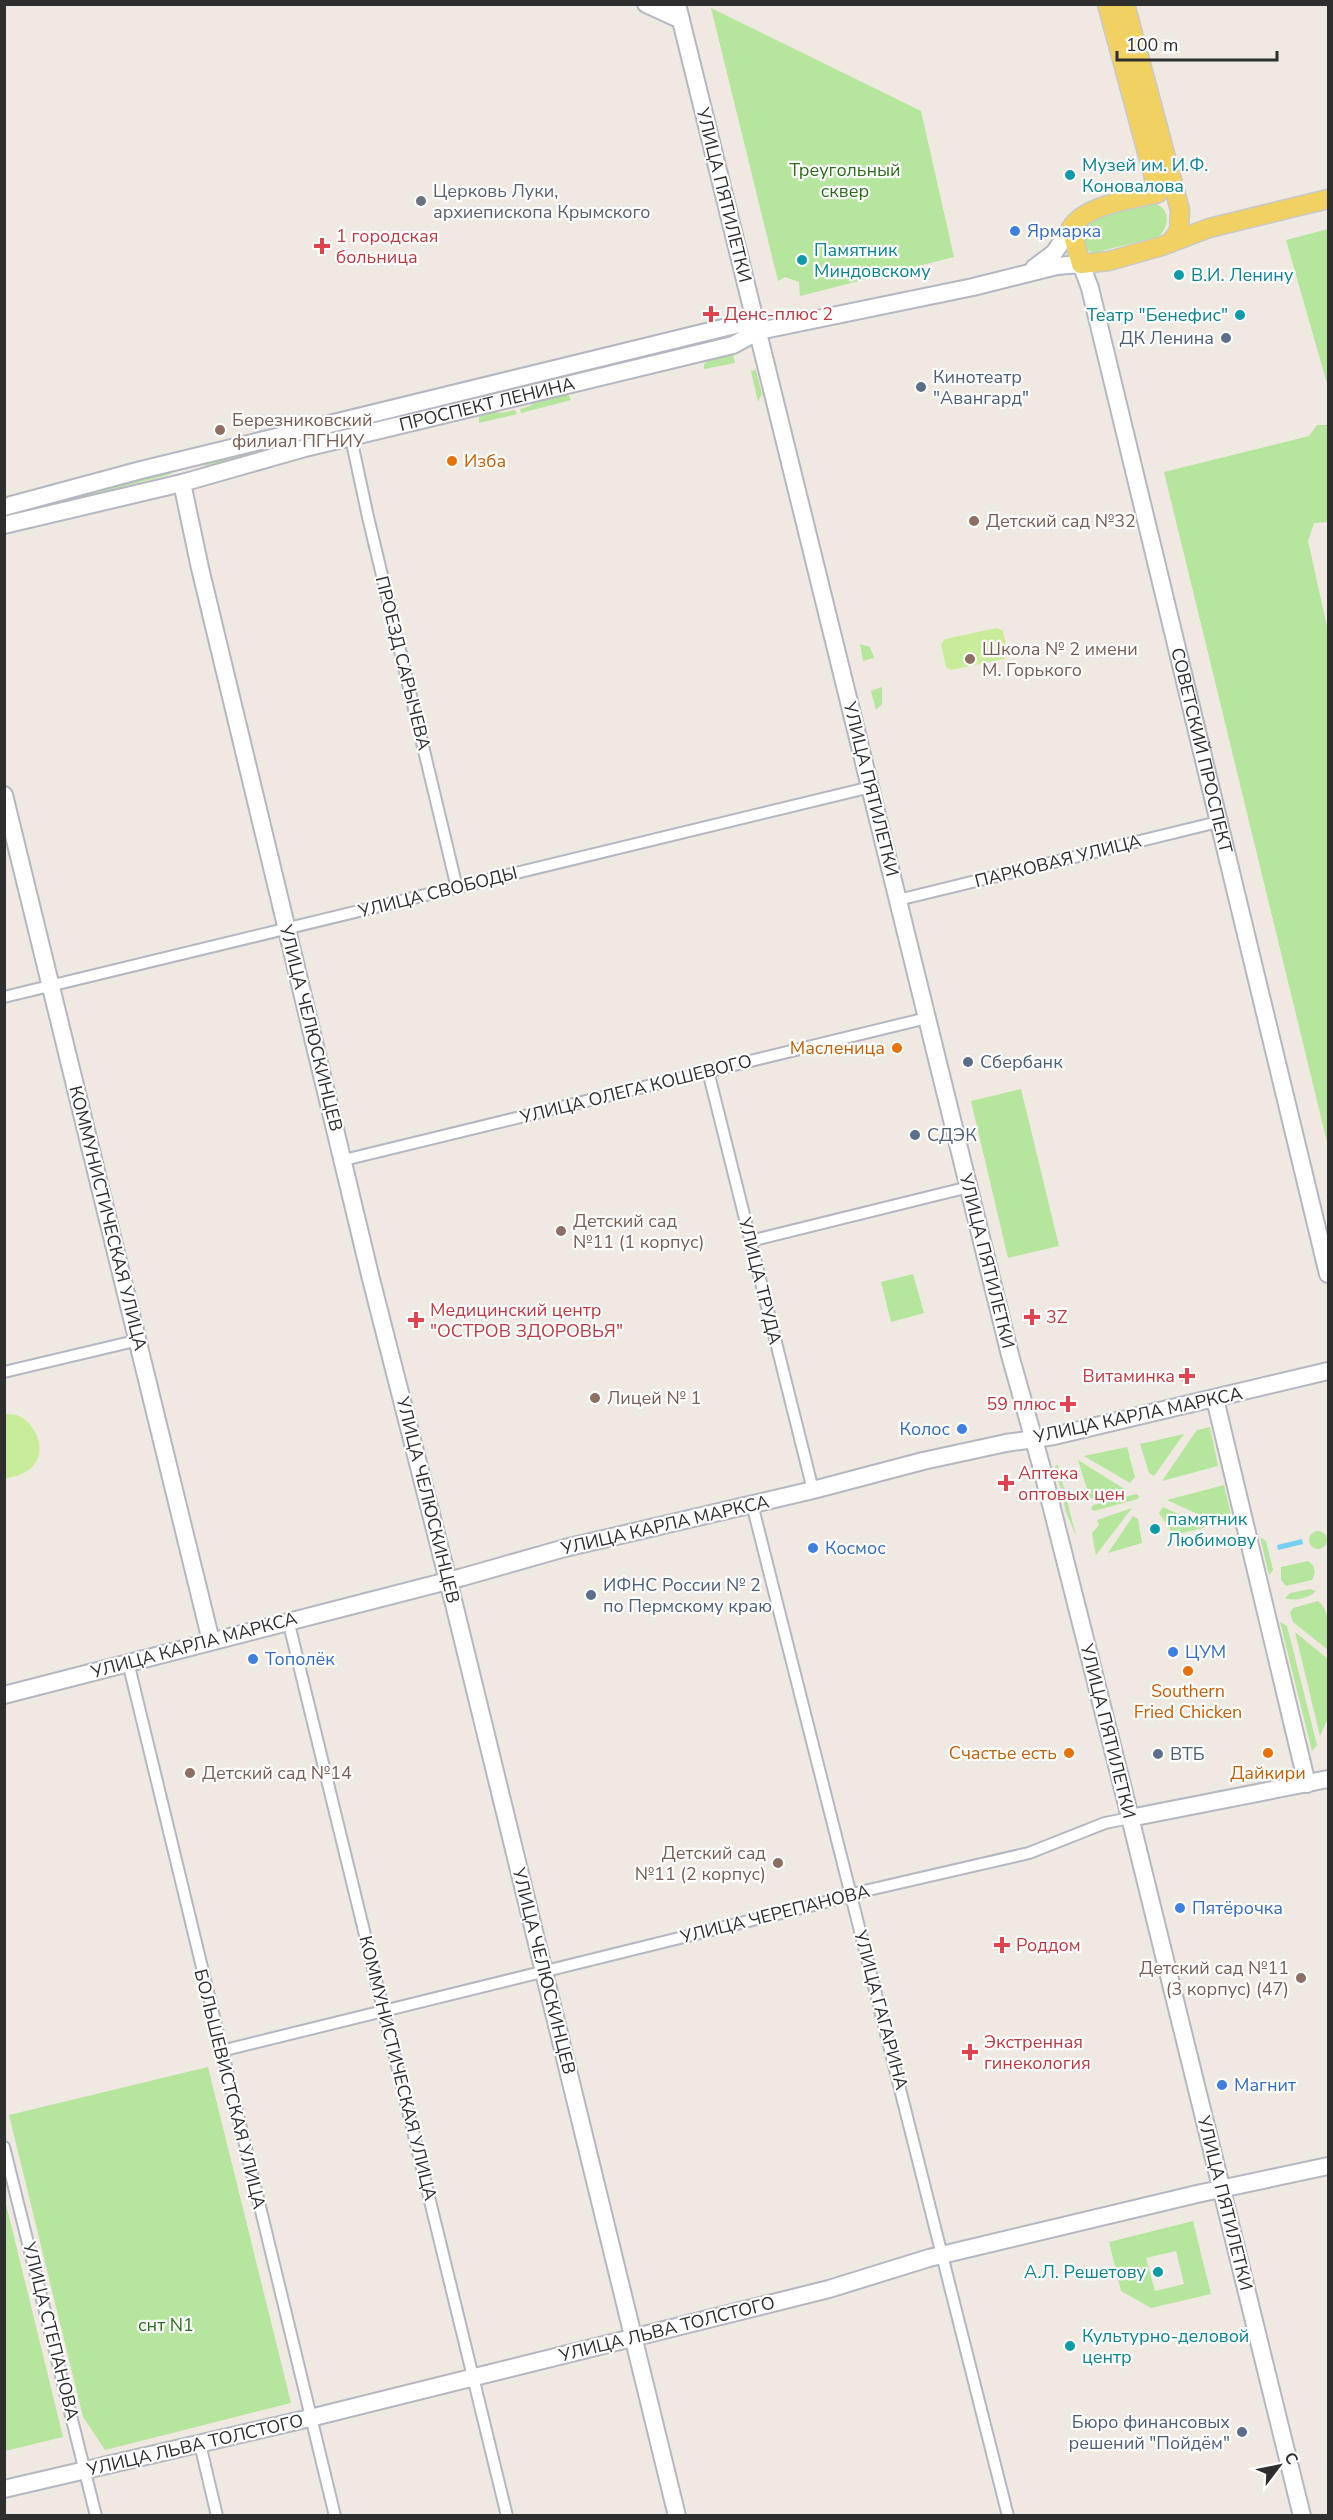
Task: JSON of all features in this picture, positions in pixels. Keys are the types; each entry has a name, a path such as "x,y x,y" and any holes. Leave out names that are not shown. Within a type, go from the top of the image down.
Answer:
{"main road":[{"path":"646,4 679,12"},
{"path":"1107,4 1158,193 1200,226 1209,228"},
{"path":"1125,4 1180,210 1179,231 1170,243"},
{"name":"УЛИЦА ПЯТИЛЕТКИ","path":"679,12 969,1187 1130,1818 1302,2516"},
{"name":"ПРОСПЕКТ ЛЕНИНА","path":"1020,275 1045,262 1054,254 1077,219 1090,211 1158,193"},
{"name":"ПРОСПЕКТ ЛЕНИНА","path":"4,525 182,483 305,448 733,345 759,330 790,326 1057,266 1109,261 1170,243 1209,228 1329,198"},
{"name":"СОВЕТСКИЙ ПРОСПЕКТ","path":"1071,228 1090,288 1329,1274"},
{"name":"ПРОСПЕКТ ЛЕНИНА","path":"4,507 164,464 739,324 759,330"},
{"name":"УЛИЦА ЧЕЛЮСКИНЦЕВ","path":"182,483 287,929 677,2516"},
{"name":"КОММУНИСТИЧЕСКАЯ УЛИЦА","path":"4,795 211,1641"},
{"name":"УЛИЦА КАРЛА МАРКСА","path":"4,1695 288,1620 463,1577 565,1548 813,1490 924,1461 1054,1436 1329,1371"},
{"path":"1215,1399 1307,1784"},
{"name":"УЛИЦА ЧЕРЕПАНОВА","path":"1130,1818 1329,1779"},
{"name":"УЛИЦА ЛЬВА ТОЛСТОГО","path":"4,2489 310,2418 829,2289 943,2255 1221,2188 1329,2166"}],"street":[{"name":"ПРОЕЗД САРЫЧЕВА","path":"351,438 370,528 457,888"},
{"name":"УЛИЦА СВОБОДЫ","path":"4,997 871,787"},
{"name":"ПАРКОВАЯ УЛИЦА","path":"898,900 1218,822"},
{"name":"УЛИЦА ОЛЕГА КОШЕВОГО","path":"344,1160 927,1018"},
{"name":"УЛИЦА ТРУДА","path":"708,1071 813,1490"},
{"path":"750,1240 969,1187"},
{"path":"4,1372 139,1341"},
{"name":"УЛИЦА ГАГАРИНА","path":"753,1504 1008,2516"},
{"name":"КОММУНИСТИЧЕСКАЯ УЛИЦА","path":"288,1620 507,2516"},
{"name":"БОЛЬШЕВИСТСКАЯ УЛИЦА","path":"128,1662 335,2516"},
{"name":"УЛИЦА ЧЕРЕПАНОВА","path":"221,2051 860,1892 1029,1853 1105,1823 1130,1818"},
{"name":"УЛИЦА СТЕПАНОВА","path":"4,2147 96,2516"},
{"path":"200,2444 217,2516"}],"green space":[{"name":"Треугольный сквер","path":"711,8 921,111 954,257 800,296 799,282 785,277 778,281"},
{"path":"1153,202 1163,209 1167,218 1165,228 1158,237 1093,253 1084,248 1080,226 1090,217"},
{"path":"1328,229 1328,387 1286,240"},
{"path":"728,333 729,338 379,422 379,418"},
{"path":"732,351 735,363 704,369 704,364 715,355"},
{"path":"756,370 762,394 758,402 751,371"},
{"path":"567,392 571,400 521,413 520,409 530,406 537,397"},
{"path":"496,408 499,413 515,410 517,414 479,423 479,413"},
{"path":"1317,425 1328,425 1328,522 1314,523 1308,541 1328,631 1328,1146 1164,472 1309,436"},
{"path":"339,429 336,433 205,466 204,461"},
{"path":"169,470 172,473 168,475 5,517 5,513"},
{"path":"997,628 1003,631 1008,654 1004,659 951,670 946,667 941,644 945,639"},
{"path":"860,644 870,647 874,658 863,661"},
{"path":"882,687 882,704 876,710 871,691"},
{"path":"1021,1089 1059,1246 1008,1258 971,1101"},
{"path":"913,1274 924,1313 891,1322 881,1282"},
{"path":"5,1414 17,1415 31,1425 38,1439 39,1455 31,1468 22,1474 5,1479"},
{"path":"1210,1427 1218,1466 1162,1481 1197,1430"},
{"path":"1184,1434 1154,1476 1149,1473 1140,1444"},
{"path":"1127,1447 1135,1477 1130,1483 1084,1456"},
{"path":"1078,1460 1126,1490 1090,1499"},
{"path":"1058,1465 1076,1536 1066,1512 1055,1466"},
{"path":"1224,1485 1232,1519 1217,1523 1167,1500"},
{"path":"1136,1494 1139,1496 1138,1499 1094,1511 1091,1509 1093,1505"},
{"path":"1163,1507 1207,1527 1174,1535 1159,1513"},
{"path":"1132,1508 1096,1556 1092,1533 1099,1525 1097,1520"},
{"path":"1133,1516 1138,1519 1142,1543 1108,1553"},
{"path":"1318,1531 1324,1534 1327,1540 1324,1546 1318,1549 1312,1546 1309,1540 1312,1534"},
{"path":"1260,1537 1266,1541 1273,1570 1269,1575"},
{"path":"1308,1561 1313,1565 1315,1573 1312,1580 1286,1586 1281,1580 1281,1567"},
{"path":"1310,1589 1316,1591 1301,1599 1285,1598 1290,1593"},
{"path":"1318,1601 1327,1617 1328,1650 1293,1622 1290,1613 1293,1608"},
{"path":"1280,1622 1287,1626 1317,1745 1312,1751"},
{"path":"1295,1632 1328,1659 1328,1718 1320,1736"},
{"name":"снт N1","path":"208,2067 291,2403 105,2450 83,2417 9,2115"},
{"path":"5,2200 63,2437 4,2451"},
{"path":"1193,2221 1211,2294 1151,2308 1121,2291 1109,2242","holes":["1176,2251 1184,2284 1155,2291 1146,2258"]}],"water":[{"path":"1302,1539 1303,1544 1278,1550 1277,1545"}],"place":[{"name":"Музей им. И.Ф. Коновалова","path":"1070,175"},
{"name":"Церковь Луки, архиепископа Крымского","path":"421,201"},
{"name":"Ярмарка","path":"1015,231"},
{"name":"1 городская больница","path":"322,246"},
{"name":"Памятник Миндовскому","path":"802,260"},
{"name":"В.И. Ленину","path":"1179,275"},
{"name":"Денс-плюс 2","path":"711,314"},
{"name":"Театр \"Бенефис\"","path":"1240,315"},
{"name":"ДК Ленина","path":"1226,338"},
{"name":"Кинотеатр \"Авангард\"","path":"921,387"},
{"name":"Березниковский филиал ПГНИУ","path":"220,430"},
{"name":"Изба","path":"452,461"},
{"name":"Детский сад №32","path":"974,521"},
{"name":"Школа № 2 имени М. Горького","path":"970,659"},
{"name":"Масленица","path":"897,1048"},
{"name":"Сбербанк","path":"968,1062"},
{"name":"СДЭК","path":"915,1135"},
{"name":"Детский сад №11 (1 корпус)","path":"561,1231"},
{"name":"3Z","path":"1032,1317"},
{"name":"Медицинский центр \"ОСТРОВ ЗДОРОВЬЯ\"","path":"416,1320"},
{"name":"Витаминка","path":"1187,1376"},
{"name":"Лицей № 1","path":"595,1398"},
{"name":"59 плюс","path":"1068,1404"},
{"name":"Колос","path":"962,1429"},
{"name":"Аптека оптовых цен","path":"1006,1483"},
{"name":"памятник Любимову","path":"1155,1529"},
{"name":"Космос","path":"813,1548"},
{"name":"ИФНС России № 2 по Пермскому краю","path":"591,1595"},
{"name":"ЦУМ","path":"1173,1652"},
{"name":"Тополёк","path":"253,1659"},
{"name":"Southern Fried Chicken","path":"1188,1671"},
{"name":"Счастье есть","path":"1069,1753"},
{"name":"Дайкири","path":"1268,1753"},
{"name":"ВТБ","path":"1158,1754"},
{"name":"Детский сад №14","path":"190,1773"},
{"name":"Детский сад №11 (2 корпус)","path":"778,1863"},
{"name":"Пятёрочка","path":"1180,1908"},
{"name":"Роддом","path":"1002,1945"},
{"name":"Детский сад №11 (3 корпус) (47)","path":"1301,1978"},
{"name":"Экстренная гинекология","path":"970,2052"},
{"name":"Магнит","path":"1222,2085"},
{"name":"А.Л. Решетову","path":"1158,2272"},
{"name":"Культурно-деловой центр","path":"1070,2346"},
{"name":"Бюро финансовых решений \"Пойдём\"","path":"1242,2432"}]}
